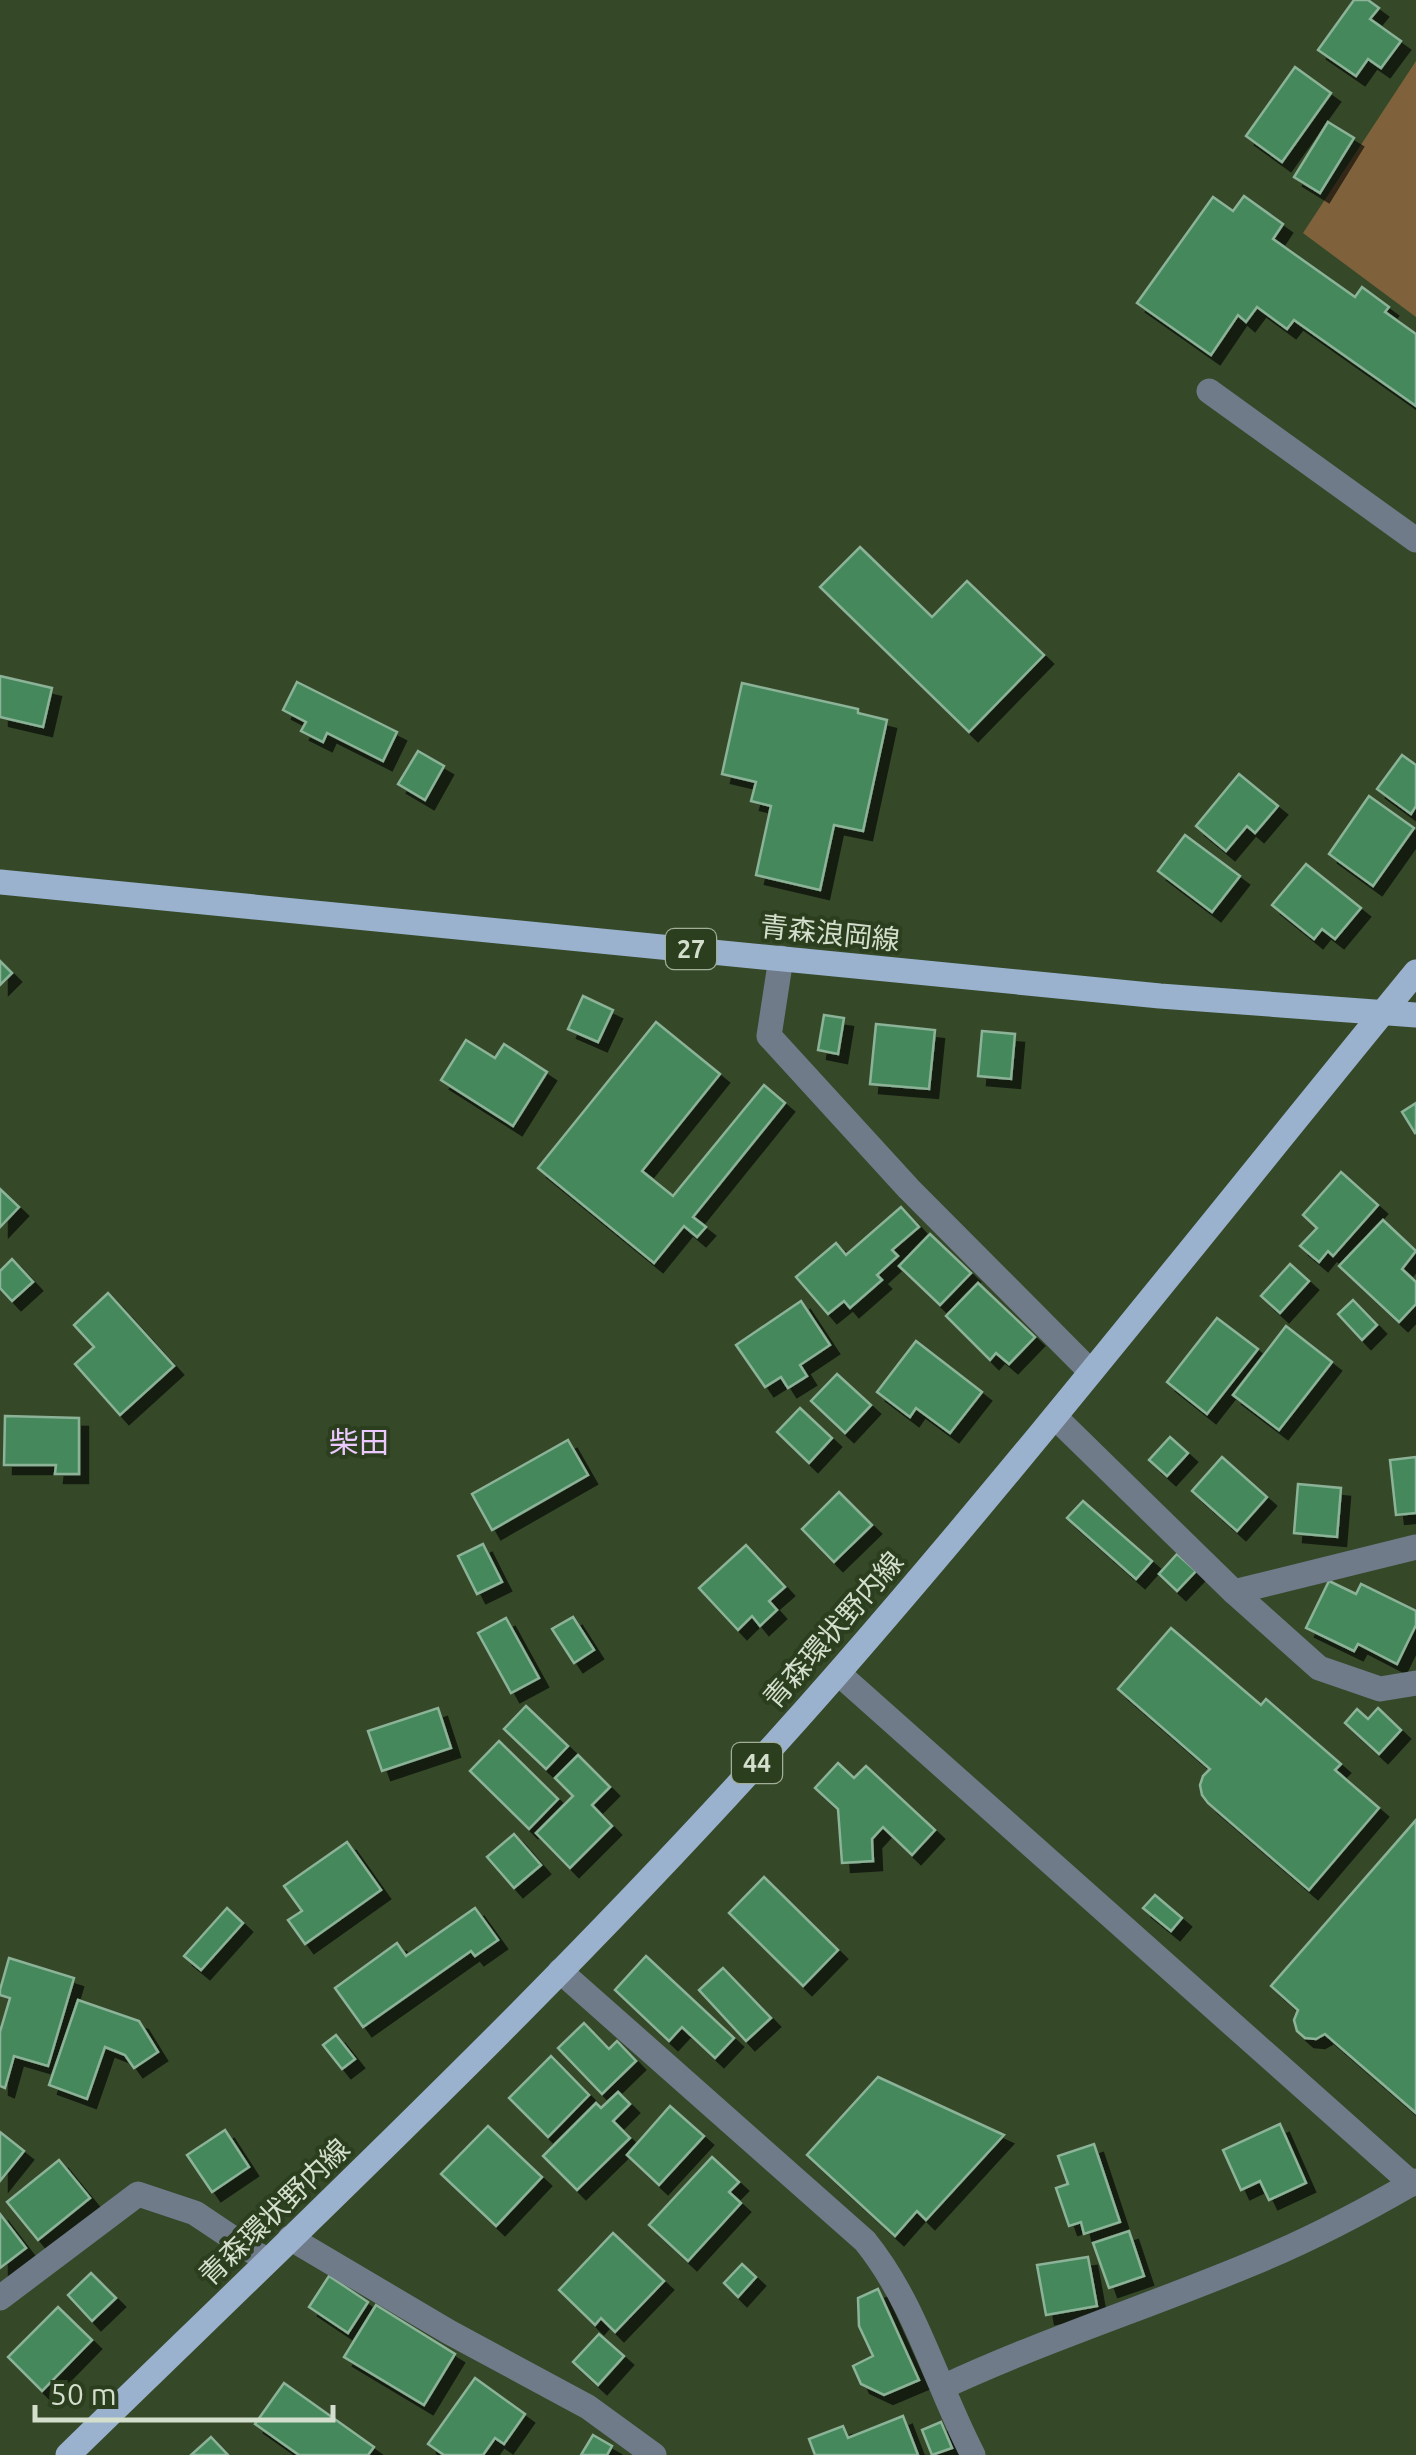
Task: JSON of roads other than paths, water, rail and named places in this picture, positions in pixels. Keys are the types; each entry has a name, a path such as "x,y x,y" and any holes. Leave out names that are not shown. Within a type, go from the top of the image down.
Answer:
{"main road":[{"name":"青森浪岡線","path":"0,882 1160,996 1416,1015"},
{"name":"青森環状野内線","path":"68,2455 560,1970 694,1832 838,1673 1055,1417 1416,972"}],"street":[{"path":"1209,391 1416,540"},
{"path":"781,958 769,1036 909,1189 1091,1372"},
{"path":"1055,1417 1234,1592 1319,1668 1380,1689 1416,1683"},
{"path":"1234,1592 1416,1547"},
{"path":"838,1673 1414,2183 1251,2264 1006,2358 943,2388"},
{"path":"560,1970 865,2241 885,2265 901,2295 973,2455"},
{"path":"0,2298 138,2194 195,2214 267,2261"},
{"path":"290,2238 448,2332 588,2407 654,2455"}],"district":[{"name":"柴田","path":"359,1443"}]}
